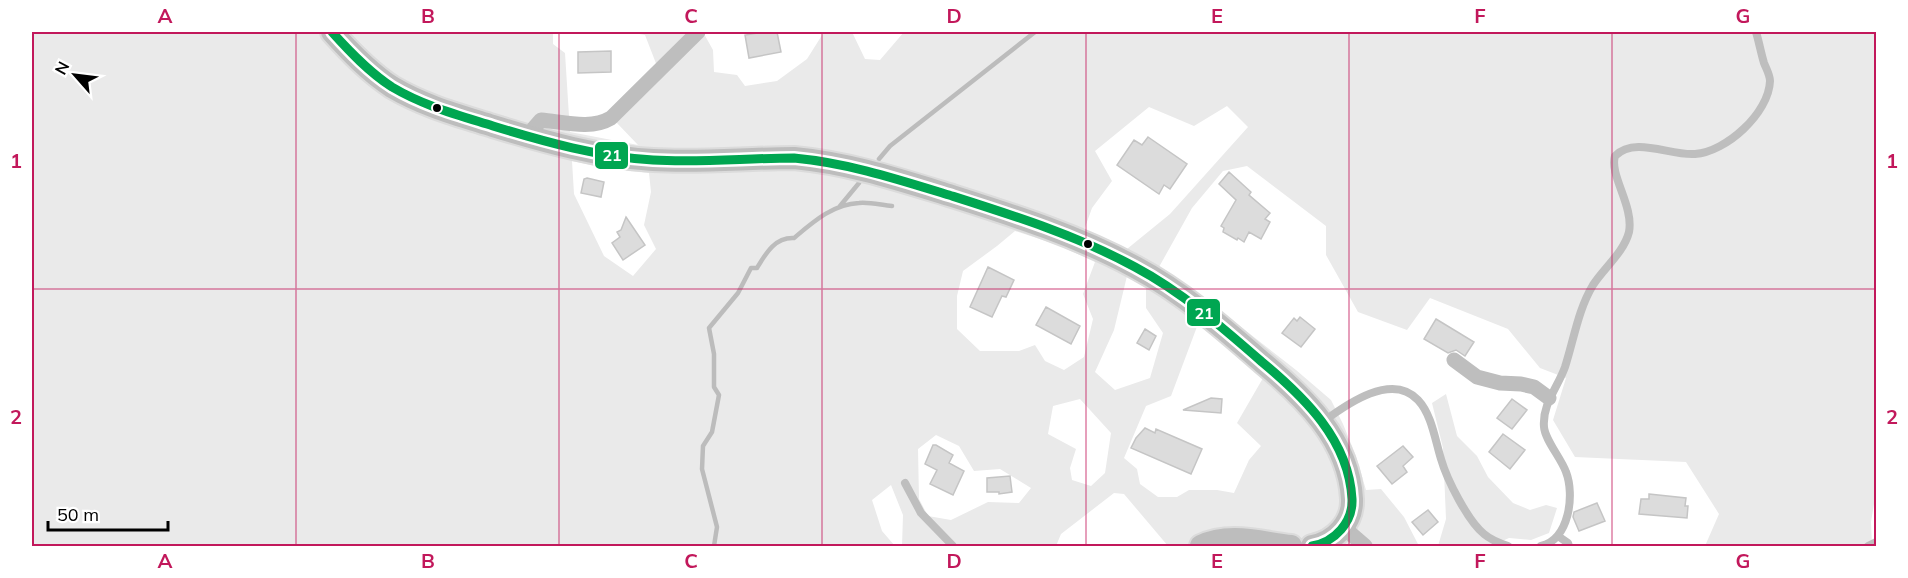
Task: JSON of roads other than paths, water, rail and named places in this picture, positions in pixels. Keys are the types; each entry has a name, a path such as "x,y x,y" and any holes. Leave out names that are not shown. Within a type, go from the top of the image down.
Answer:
{"main road":[{"path":"332,32 357,59 374,73 414,99 440,110 531,137 571,147 652,160 794,158 841,164 892,177 1005,213 1052,229 1115,257 1156,279 1211,319 1286,382 1323,422 1341,454 1351,492 1350,516 1334,537 1312,546"},
{"path":"1201,546 1225,540 1242,539 1291,546"}],"street":[{"path":"531,137 534,128 541,120 586,125 603,123 611,118 699,32"},
{"path":"1454,360 1477,377 1500,383 1534,387 1549,398"},
{"path":"1343,528 1365,546"}],"lane":[{"path":"1541,546 1552,543 1565,522 1570,488 1560,457 1545,432 1549,398 1561,377 1584,302 1594,284 1624,244 1629,231 1628,207 1614,168 1615,156 1620,151 1635,147 1698,154 1738,134 1758,112 1765,99 1770,80 1756,32"},
{"path":"1323,422 1339,410 1371,393 1403,390 1417,399 1424,409 1457,497 1482,533 1508,546"},
{"path":"905,483 921,513 953,546"},
{"path":"1558,536 1569,546"},
{"path":"1868,546 1876,542"}],"waterway":[{"path":"879,159 890,146 1035,32"},
{"path":"840,206 859,183"},
{"path":"714,546 717,527 702,469 703,446 712,432 719,395 714,387 714,354 709,328 738,293 751,268 757,268 776,243 787,238 794,238 832,210 850,204 871,203 892,206"}]}
